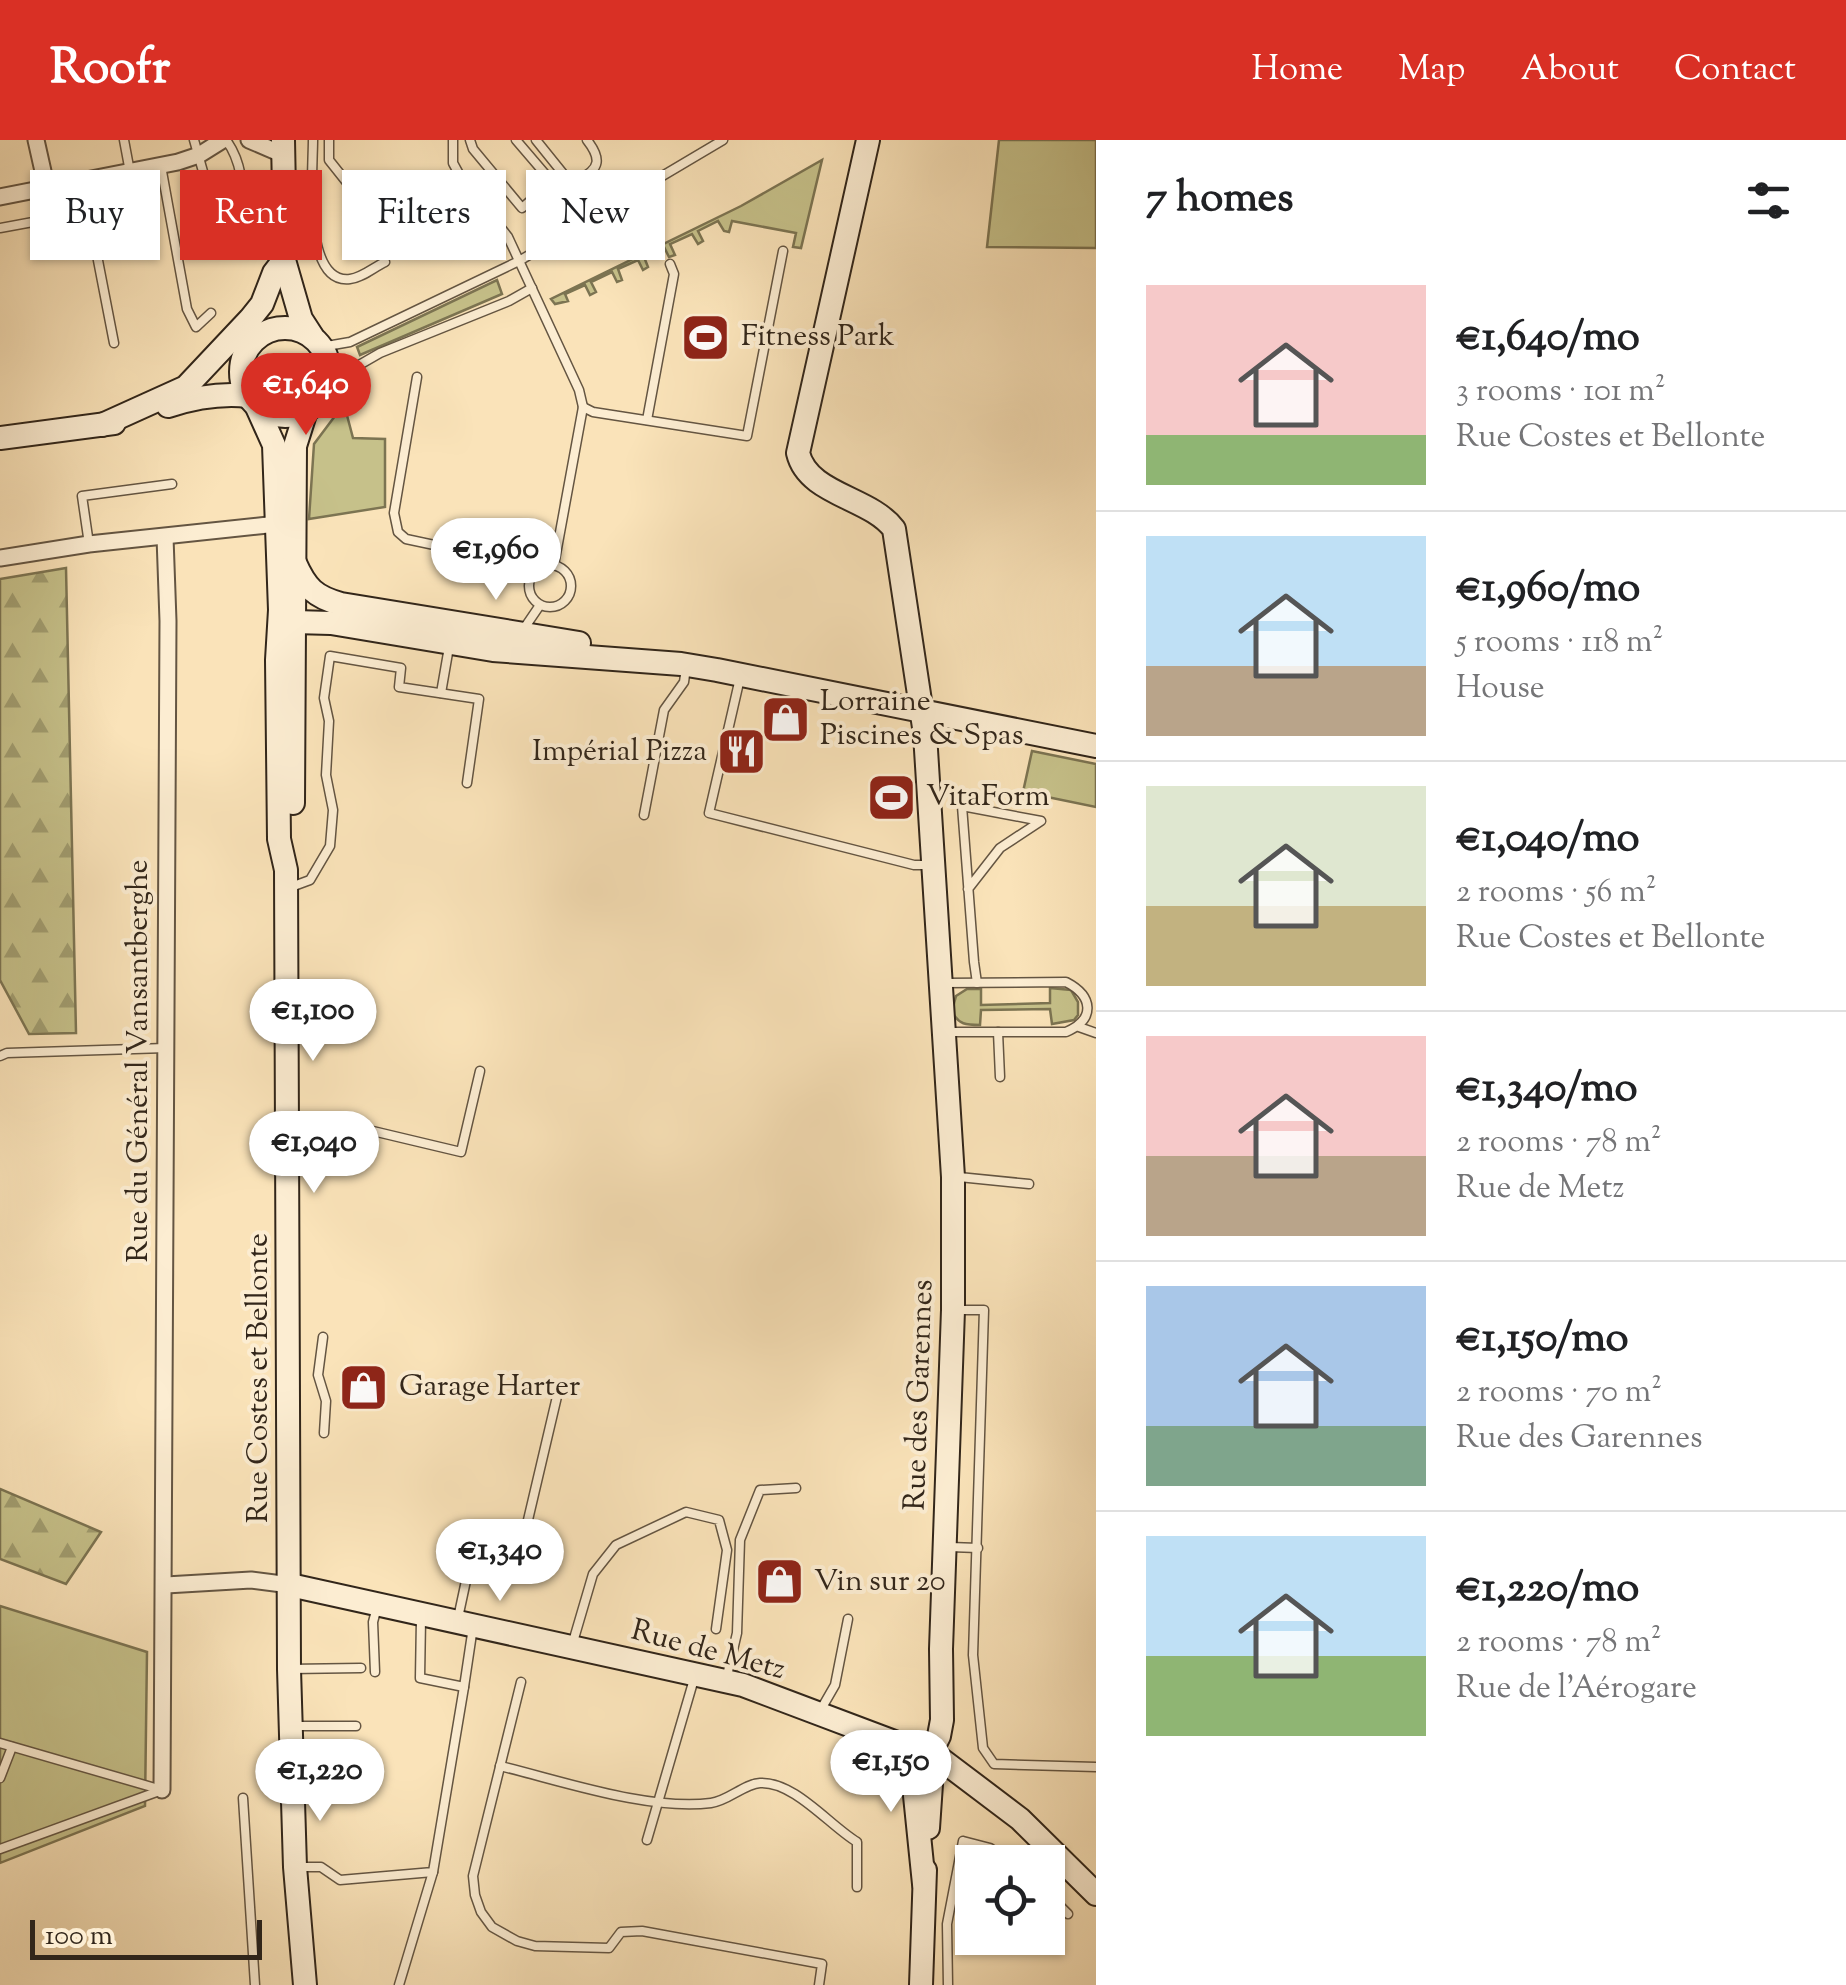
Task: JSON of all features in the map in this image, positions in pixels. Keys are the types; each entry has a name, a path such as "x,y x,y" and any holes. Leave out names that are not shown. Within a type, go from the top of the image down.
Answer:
{"main road":[{"name":"Rue des Garennes","path":"868,140 798,453 801,466 812,478 878,513 894,529 922,711 953,1178 953,1310 942,1720 939,1736 914,1786 924,1884 921,1985"},
{"path":"269,330 278,306 284,260"},
{"path":"0,438 102,426 186,400 233,394 279,416 306,410 318,401 328,384 328,360 300,318 284,260"},
{"path":"102,426 186,387 250,319 284,260"},
{"path":"186,400 244,356 258,336 269,330 299,330 316,342"},
{"path":"244,356 241,376 252,401"},
{"name":"Rue Costes et Bellonte","path":"252,401 274,445 287,617 293,838 286,879 289,1669 295,1868 305,1985"},
{"name":"Rue Costes et Bellonte","path":"287,617 294,563 295,446 306,410"},
{"path":"294,563 304,584 317,598 452,633"},
{"path":"287,617 452,633 740,674 1096,746"},
{"name":"Rue de Metz","path":"290,1586 726,1682 950,1765 1056,1852 1096,1894"},
{"name":"Rue de Metz","path":"927,1758 942,1776 1010,1825 1096,1908"}],"street":[{"path":"36,140 45,170"},
{"path":"140,170 225,140"},
{"path":"249,140 284,148"},
{"path":"0,198 30,192"},
{"path":"0,558 88,544 277,524"},
{"name":"Rue du Général Vansantberghe","path":"162,1790 166,1585 165,537"},
{"path":"166,1585 251,1580 290,1586"}],"lane":[{"path":"124,140 130,170"},
{"path":"225,140 235,151 239,170"},
{"path":"313,140 315,245 323,265 341,279 350,279 385,262"},
{"path":"329,140 329,160 342,176"},
{"path":"453,140 453,162 458,174 508,237 579,390 583,407 554,566"},
{"path":"470,140 473,149 522,208 552,182 516,140"},
{"path":"536,140 571,179 588,175 599,163 587,140"},
{"path":"316,342 350,342 519,260 723,140"},
{"path":"160,166 187,309 196,327 211,313"},
{"path":"0,228 30,222"},
{"path":"583,407 593,412 747,436 783,251"},
{"path":"98,260 114,343"},
{"path":"648,420 674,274 670,264"},
{"path":"328,384 380,353 532,288"},
{"path":"418,376 394,513 398,532 406,539 510,561 536,571 554,566 567,573 570,594 561,604 540,605"},
{"path":"88,544 82,496 172,484"},
{"path":"536,571 529,589 540,605"},
{"path":"517,642 540,605"},
{"path":"441,693 452,633"},
{"path":"286,879 296,888 310,880 330,846 333,810 326,775 329,721 324,698 330,656 401,668 399,687 479,700 467,783"},
{"path":"644,816 664,710 684,682 683,665"},
{"path":"740,674 708,813 914,865 934,865"},
{"path":"968,889 1000,848 1041,820 962,806 968,889 977,982"},
{"path":"942,982 1066,982 1082,990 1087,1000 1087,1015 1078,1027 1066,1032 945,1032"},
{"path":"1078,1027 1096,1033"},
{"path":"998,1032 1000,1077"},
{"path":"0,1056 77,1048 166,1048"},
{"path":"288,1119 335,1122 461,1152 480,1071"},
{"path":"953,1178 1029,1184"},
{"path":"953,1310 984,1310 973,1656 982,1748 994,1764 1096,1768"},
{"path":"323,1336 318,1375 326,1401 324,1434"},
{"path":"289,1376 318,1375"},
{"path":"484,1563 496,1570 506,1568 520,1554 559,1388"},
{"path":"726,1682 736,1633 740,1540 760,1490 796,1488"},
{"path":"572,1646 592,1574 616,1545 686,1512 719,1520 727,1550 716,1629"},
{"path":"399,1985 434,1872 464,1687 466,1576 484,1563 498,1547 502,1535"},
{"path":"946,1546 978,1548"},
{"path":"375,1672 373,1622 378,1606"},
{"path":"422,1615 420,1678 464,1687"},
{"path":"818,1715 836,1684 848,1618"},
{"path":"289,1669 360,1668"},
{"path":"647,1840 695,1674"},
{"path":"521,1682 473,1876 481,1912 503,1934 534,1946 609,1948 621,1932 642,1931 822,1964 819,1985"},
{"path":"290,1726 356,1726"},
{"path":"0,1743 162,1790"},
{"path":"0,1778 12,1747"},
{"path":"500,1766 658,1803 714,1803 760,1783 780,1788 809,1803 837,1831 856,1842 858,1887"},
{"path":"0,1848 162,1790"},
{"path":"243,1798 255,1985"},
{"path":"295,1868 321,1867 340,1880 434,1872"},
{"path":"948,1985 946,1924 955,1882"},
{"path":"1065,1911 1068,1914"}],"green space":[{"path":"999,140 1096,140 1096,248 987,247"},
{"path":"822,160 801,248 793,247 796,233 732,221 729,232 718,221 698,231 703,241 698,244 692,234 670,244 675,255 669,257 665,243"},
{"path":"638,260 618,269 622,280 617,282 612,272 591,282 596,292 590,295 585,285 565,294 568,301 555,304 551,299"},
{"path":"497,280 502,294 360,355 357,347"},
{"path":"344,404 353,438 385,439 385,507 309,519 314,444"},
{"path":"66,568 76,1033 29,1034 0,980 0,579"},
{"path":"1032,751 1096,764 1096,807 1023,792"},
{"path":"1050,988 1071,990 1078,1002 1074,1020 1052,1024 1050,1009 981,1010 980,1025 971,1025 960,1022 952,1011 956,996 967,989 981,989 981,1005 1050,1003"},
{"path":"0,1489 101,1532 66,1584 0,1559"},
{"path":"0,1606 147,1652 145,1806 0,1863"}],"place":[{"name":"Fitness Park","path":"706,337"},
{"name":"Lorraine Piscines & Spas","path":"785,719"},
{"name":"Impérial Pizza","path":"742,752"},
{"name":"VitaForm","path":"891,797"},
{"name":"Garage Harter","path":"364,1387"},
{"name":"Vin sur 20","path":"779,1582"}]}
